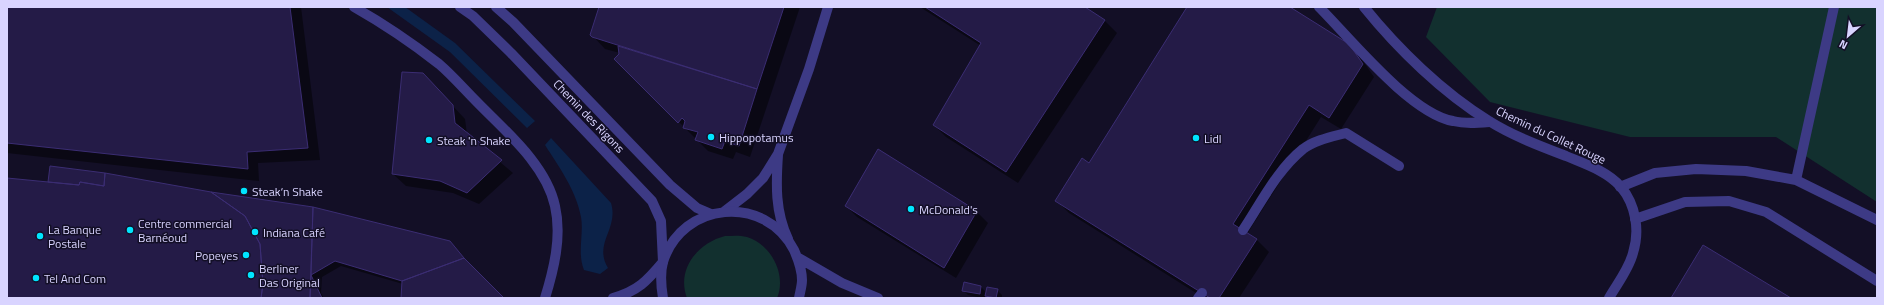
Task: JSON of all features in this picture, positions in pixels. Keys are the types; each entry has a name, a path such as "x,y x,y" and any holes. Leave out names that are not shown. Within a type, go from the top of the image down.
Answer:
{"street":[{"path":"354,7 380,22 441,66 523,149 542,175 555,205 557,240 551,277 545,298"},
{"name":"Chemin des Rigons","path":"460,7 473,16 511,53 652,201 661,221 663,262"},
{"name":"Chemin des Rigons","path":"496,7 513,22 670,185 697,208 711,214"},
{"path":"725,211 747,194 763,178 778,154 809,69 828,7"},
{"path":"1319,7 1395,85 1429,112 1452,121 1470,124 1490,122"},
{"name":"Chemin du Collet Rouge","path":"1364,7 1414,60 1463,104 1490,122 1517,136 1603,173 1620,187 1630,201 1635,219 1637,237 1628,266 1609,298"},
{"path":"1796,180 1834,7"},
{"path":"1243,230 1279,175 1304,149 1324,138 1346,133 1399,166"},
{"path":"778,154 776,189 779,215 797,257 802,279 800,298"},
{"path":"1620,187 1655,173 1696,169 1746,171 1796,180 1877,220"},
{"path":"1635,219 1685,202 1729,201 1766,212 1877,281"},
{"path":"613,298 625,294 648,281 663,262 673,242 690,224 711,214 725,211 754,215 779,230 790,242"},
{"path":"797,257 842,283 878,298"},
{"path":"663,262 661,284 663,298"}],"green space":[{"path":"1437,7 1877,7 1877,202 1776,137 1630,137 1490,102 1426,37"},
{"path":"725,236 747,237 756,241 770,253 778,270 780,280 780,289 777,298 687,298 684,287 684,277 687,267 698,251 715,239"}],"water":[{"path":"387,7 405,7 455,43 535,121 527,128 450,52"},
{"path":"551,138 611,203 613,212 612,221 604,243 603,251 604,259 608,268 600,274 584,270 581,257 582,223 579,207 571,188 545,145"}],"building":[{"path":"7,7 290,7 308,148 247,152 248,169 7,143"},
{"path":"599,7 784,7 757,89 592,37 590,35"},
{"path":"925,7 1085,7 1105,20 1006,172 933,125 981,43"},
{"name":"Lidl","path":"1187,7 1290,7 1349,44 1363,64 1329,118 1309,105 1233,224 1257,239 1219,298 1210,298 1055,201 1082,158 1089,163"},
{"path":"618,46 757,89 739,146 725,141 722,149 695,140 698,132 683,128 685,121 682,118 678,123 614,59 619,54"},
{"path":"402,72 423,73 453,105 455,123 502,160 467,193 440,181 392,174"},
{"path":"878,149 977,211 944,268 845,206"},
{"path":"50,166 105,173 104,186 80,182 79,185 48,182"},
{"name":"Centre commercial Barnéoud","path":"105,173 211,192 245,216 260,244 263,284 261,298 7,298 7,178 79,185 80,182 104,186"},
{"path":"211,192 313,207 310,298 261,298 263,284 260,244 245,216"},
{"path":"313,207 450,241 464,258 402,281 335,261 311,275"},
{"path":"1703,245 1791,298 1671,298"},
{"path":"464,258 504,298 401,298 402,281"},
{"path":"311,275 322,298 310,298"},
{"path":"964,282 981,286 980,294 962,291"},
{"path":"987,287 998,289 996,298 985,296"}],"place":[{"name":"Hippopotamus","path":"711,137"},
{"name":"Lidl","path":"1196,138"},
{"name":"Steak 'n Shake","path":"429,140"},
{"name":"Steak‘n Shake","path":"244,191"},
{"name":"McDonald's","path":"911,209"},
{"name":"Centre commercial Barnéoud","path":"130,230"},
{"name":"Indiana Café","path":"255,232"},
{"name":"La Banque Postale","path":"40,236"},
{"name":"Popeyes","path":"246,255"},
{"name":"Berliner Das Original","path":"251,275"},
{"name":"Tel And Com","path":"36,278"}]}
